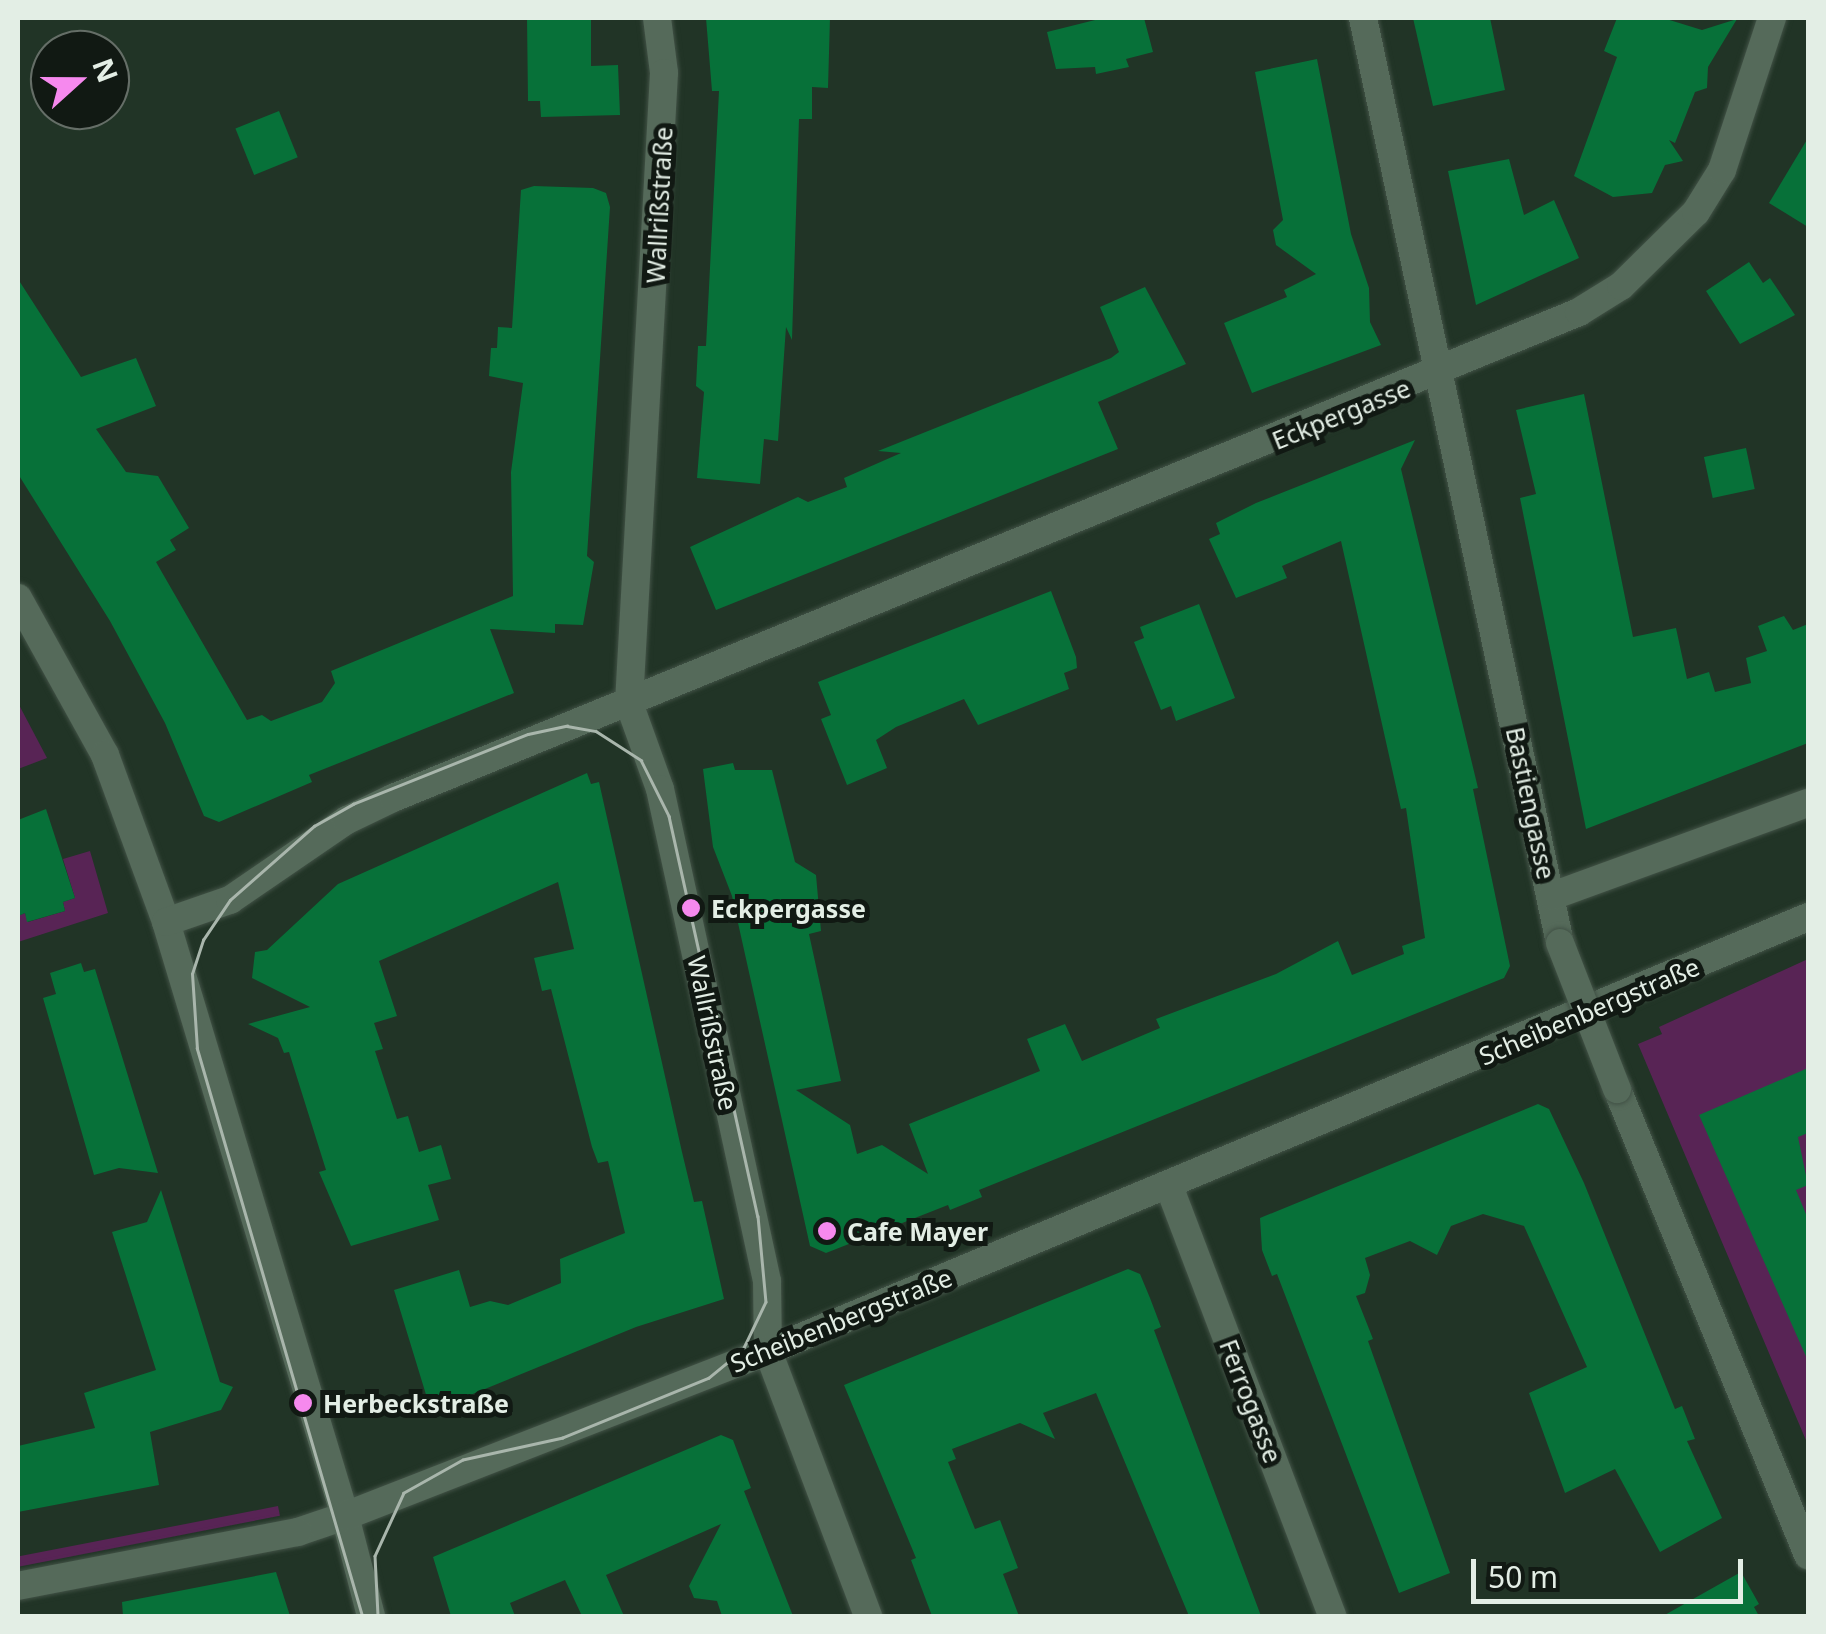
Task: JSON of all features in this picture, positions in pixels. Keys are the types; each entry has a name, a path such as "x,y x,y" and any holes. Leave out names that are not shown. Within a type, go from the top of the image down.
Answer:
{"street":[{"name":"Wallrißstraße","path":"657,18 663,111 629,703 660,789 763,1262 768,1351 868,1616"},
{"name":"Bastiengasse","path":"1363,18 1560,944 1808,1555"},
{"name":"Eckpergasse","path":"166,922 230,900 393,798 1439,374 1580,312 1665,248 1722,170 1772,18"},
{"path":"18,598 98,740 166,922 345,1516 371,1616"},
{"path":"1552,896 1808,802"},
{"name":"Scheibenbergstraße","path":"18,1586 298,1532 345,1516 768,1351 1808,916"},
{"name":"Ferrogasse","path":"1169,1186 1332,1616"}],"shaded area":[{"path":"18,703 47,758 18,769"},
{"path":"90,851 108,913 18,942 18,916 25,913 28,922 65,911 63,902 75,898 63,859"},
{"path":"1808,959 1808,1445 1638,1044 1662,1034 1659,1027"},
{"path":"278,1506 280,1516 20,1566 18,1557"}],"building":[{"path":"527,18 591,18 591,66 618,65 620,115 541,117 540,101 528,101"},
{"path":"706,18 830,18 828,88 812,87 812,119 799,119 792,340 786,327 778,441 764,439 760,484 697,478 704,392 696,386 698,346 706,346 719,91 712,91"},
{"path":"1103,18 1144,18 1153,52 1126,59 1129,67 1096,74 1095,67 1056,69 1047,32"},
{"path":"1413,18 1490,18 1505,90 1433,106"},
{"path":"1617,18 1663,18 1702,30 1737,19 1708,67 1707,88 1695,92 1675,143 1669,140 1683,161 1665,165 1652,193 1613,197 1574,176 1617,57 1604,51"},
{"path":"1317,59 1351,234 1369,288 1370,322 1381,345 1252,393 1224,323 1287,297 1284,290 1316,274 1276,245 1273,230 1283,220 1255,72"},
{"path":"279,111 298,157 254,175 235,129"},
{"path":"1808,138 1808,227 1769,203"},
{"path":"1509,159 1524,215 1554,200 1579,258 1476,305 1448,171"},
{"path":"534,186 593,188 606,193 610,207 587,556 594,562 583,625 555,624 555,633 490,629 514,693 309,775 312,782 219,822 204,816 165,723 110,621 18,474 18,279 81,377 136,358 156,406 96,429 126,472 158,476 189,528 170,540 176,550 156,562 247,720 262,715 271,721 322,702 335,683 331,671 513,596 511,472 523,383 489,376 491,348 497,348 498,327 512,328 521,190"},
{"path":"1749,262 1763,283 1770,278 1795,315 1740,344 1706,291"},
{"path":"1145,287 1186,364 1098,402 1118,449 716,610 690,547 798,497 808,502 847,487 844,478 901,453 878,451 1111,358 1119,352 1100,307"},
{"path":"1584,394 1633,637 1676,628 1687,679 1709,672 1715,692 1751,683 1746,658 1767,651 1758,626 1784,616 1793,630 1808,624 1808,743 1586,829 1520,498 1536,494 1516,410"},
{"path":"1415,440 1401,469 1478,788 1473,789 1510,966 1504,978 979,1190 982,1197 950,1210 948,1205 826,1253 810,1246 732,896 713,847 703,769 733,763 735,770 772,770 795,862 816,875 821,931 809,934 841,1081 796,1090 850,1125 857,1154 882,1145 928,1174 909,1124 1040,1071 1027,1039 1065,1024 1082,1061 1160,1028 1156,1019 1276,974 1338,941 1352,975 1404,954 1402,946 1425,938 1406,808 1401,809 1341,541 1282,566 1287,578 1236,598 1209,539 1220,534 1216,523 1256,503"},
{"path":"1746,448 1755,489 1713,498 1704,457"},
{"path":"1051,591 1076,657 1077,668 1064,673 1069,689 978,725 964,699 896,727 876,740 887,768 847,785 821,719 831,715 818,682"},
{"path":"1199,604 1235,698 1176,721 1171,706 1161,710 1134,642 1144,638 1140,627"},
{"path":"587,773 591,784 599,782 694,1202 702,1201 724,1299 636,1327 431,1411 394,1290 459,1270 470,1307 490,1301 508,1305 561,1283 560,1259 625,1233 608,1161 598,1163 592,1147 551,989 542,991 534,958 574,949 558,882 379,961 397,1016 374,1023 383,1049 375,1051 397,1119 408,1116 419,1152 441,1145 451,1179 428,1185 439,1220 351,1246 319,1172 326,1170 289,1052 284,1053 278,1038 248,1024 310,1007 252,978 255,952 267,950 338,884"},
{"path":"46,809 75,898 63,902 65,911 27,922 25,913 18,916 18,820"},
{"path":"81,963 84,972 95,969 158,1173 119,1168 94,1175 43,998 56,994 50,973"},
{"path":"1808,1068 1808,1133 1798,1137 1808,1185 1796,1190 1808,1219 1808,1361 1699,1115"},
{"path":"1538,1104 1549,1109 1584,1183 1675,1409 1682,1406 1695,1439 1687,1441 1722,1518 1660,1552 1615,1469 1565,1493 1529,1393 1587,1367 1524,1226 1483,1214 1451,1226 1437,1255 1410,1241 1365,1258 1370,1275 1365,1293 1356,1296 1373,1339 1368,1341 1450,1573 1399,1593 1277,1274 1272,1276 1262,1250 1260,1218"},
{"path":"161,1190 220,1382 233,1387 221,1410 150,1432 159,1485 18,1512 18,1446 95,1428 84,1393 156,1370 112,1232 147,1222"},
{"path":"1128,1269 1140,1274 1150,1298 1161,1327 1154,1330 1261,1616 1189,1616 1096,1393 1043,1413 1055,1439 1020,1423 952,1449 956,1459 948,1462 975,1529 1000,1520 1018,1568 1003,1574 1019,1616 932,1616 911,1560 916,1558 844,1385"},
{"path":"721,1435 733,1440 751,1488 744,1491 793,1616 722,1616 717,1601 694,1598 689,1586 721,1524 606,1575 624,1616 582,1616 565,1580 510,1603 515,1616 451,1616 433,1557"},
{"path":"276,1572 290,1616 123,1616 122,1602"},
{"path":"1741,1572 1759,1604 1754,1607 1759,1616 1663,1616"}],"tram line":[{"path":"362,1616 197,1049 192,974 203,940 230,900 314,826 353,804 528,734 567,726 596,731 641,760 669,816 758,1216 766,1302 743,1350 709,1378 563,1438 463,1460 404,1493 375,1556 378,1616"}],"place":[{"name":"Eckpergasse","path":"691,908"},
{"name":"Cafe Mayer","path":"827,1231"},
{"name":"Herbeckstraße","path":"303,1403"}]}
